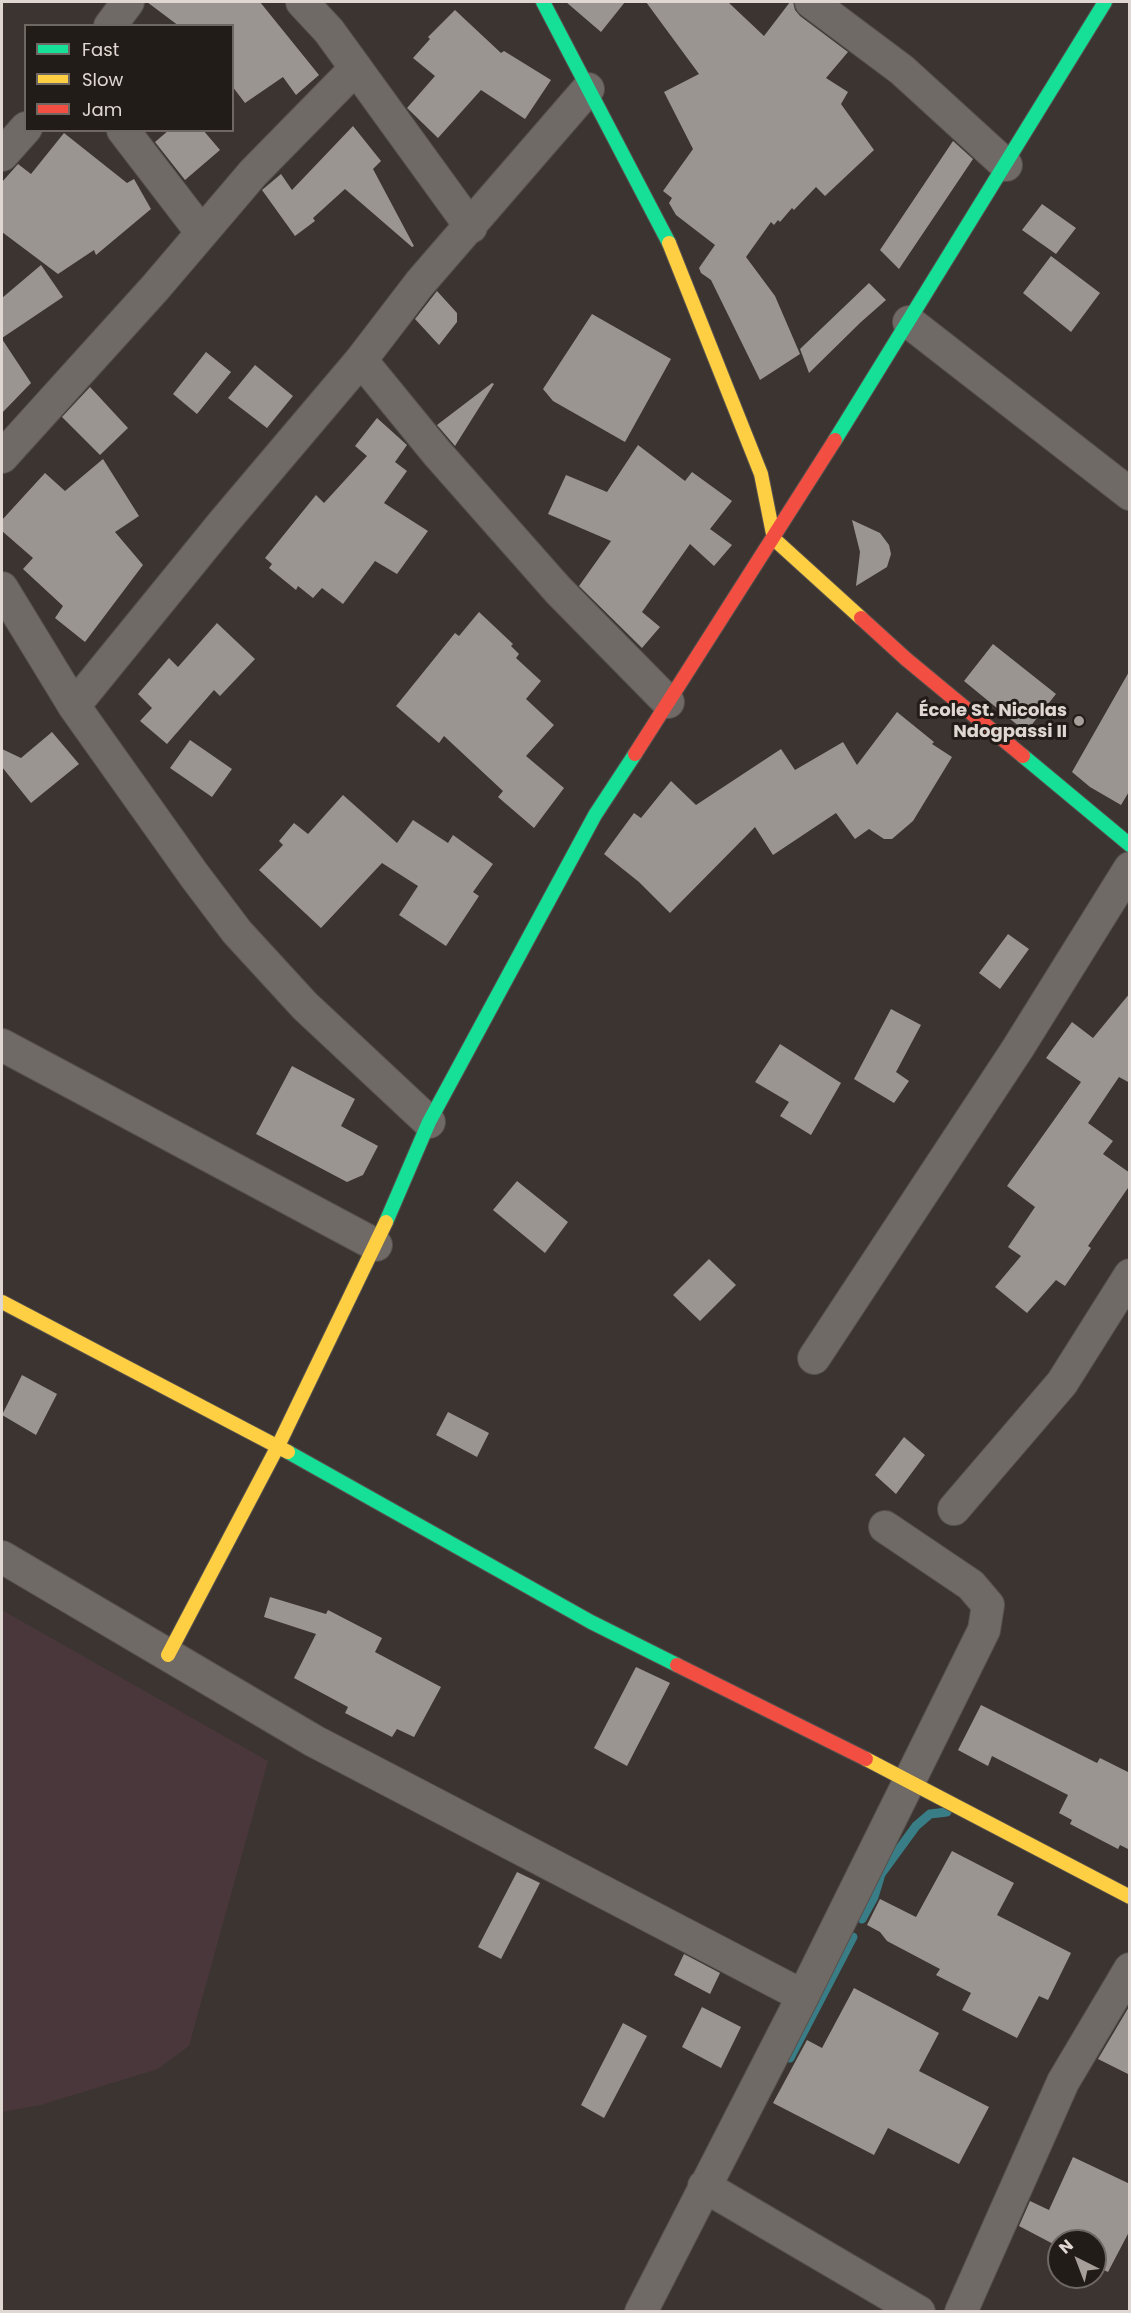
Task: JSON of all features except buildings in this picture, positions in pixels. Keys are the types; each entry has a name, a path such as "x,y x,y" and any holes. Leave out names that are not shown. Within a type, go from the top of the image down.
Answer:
{"street":[{"path":"112,24 128,2"},
{"path":"302,2 329,31 471,227"},
{"path":"543,2 667,239 761,474 774,539 906,659 1130,845"},
{"path":"811,2 902,70 1006,165"},
{"path":"168,1654 278,1446 376,1245 429,1122 595,815 774,539 1105,2"},
{"path":"2,457 253,173 356,69"},
{"path":"74,706 223,523 361,360 420,284 588,89"},
{"path":"2,155 24,130"},
{"path":"125,132 202,233"},
{"path":"909,322 1130,494"},
{"path":"361,360 437,453 558,590 668,702"},
{"path":"2,588 74,706 237,932 305,1006 429,1122"},
{"path":"814,1358 1018,1048 1130,868"},
{"path":"2,1045 376,1245"},
{"path":"954,1509 1062,1383 1130,1275"},
{"path":"2,1302 278,1446 591,1622 908,1780 1130,1897"},
{"path":"641,2312 803,1996 984,1630 988,1605 971,1585 885,1527"},
{"path":"2,1557 314,1741 803,1996"},
{"path":"961,2312 1063,2082 1130,1969"},
{"path":"704,2186 919,2312"}],"shaded area":[{"path":"2,1610 268,1761 189,2046 158,2069 41,2105 2,2112"}],"waterway":[{"path":"862,1919 874,1897 881,1874 916,1826 930,1814 947,1812"},
{"path":"790,2058 853,1937"}],"traffic: fast":[{"path":"543,2 669,243"},
{"path":"835,440 1105,2"},
{"path":"386,1222 429,1122 595,815 635,754"},
{"path":"1023,756 1130,845"},
{"path":"288,1452 591,1622 677,1665"}],"traffic: slow":[{"path":"669,243 761,474 774,539 861,618"},
{"path":"168,1655 278,1446 386,1222"},
{"path":"2,1302 288,1452"},
{"path":"866,1759 1130,1897"}],"traffic: jam":[{"path":"635,754 835,440"},
{"path":"861,618 906,659 1023,756"},
{"path":"677,1665 866,1759"}],"place":[{"name":"École St. Nicolas Ndogpassi II","path":"1079,721"}]}
